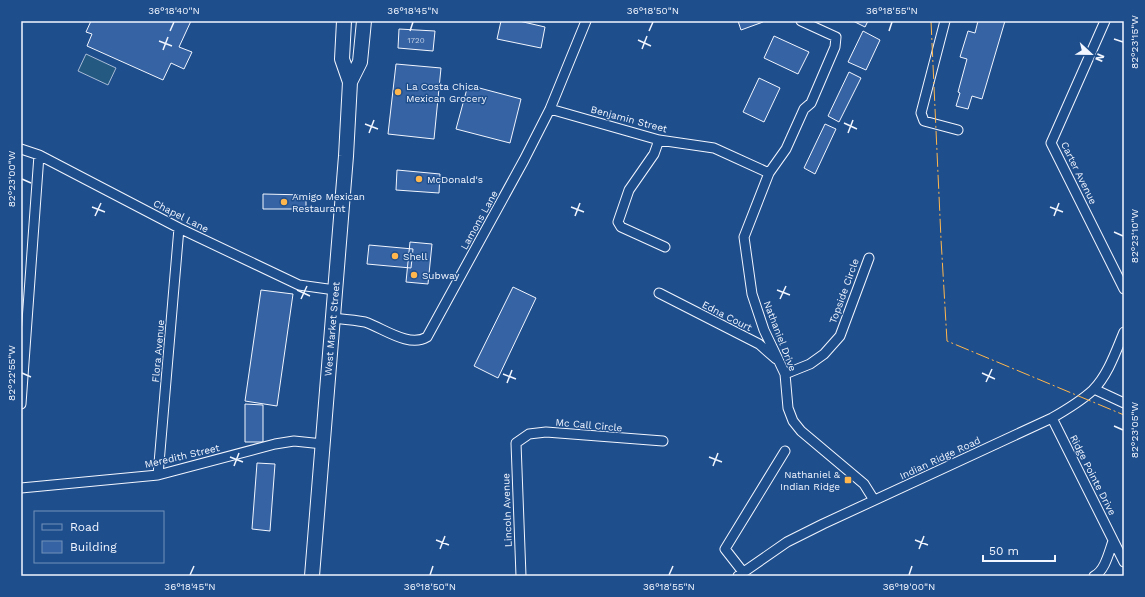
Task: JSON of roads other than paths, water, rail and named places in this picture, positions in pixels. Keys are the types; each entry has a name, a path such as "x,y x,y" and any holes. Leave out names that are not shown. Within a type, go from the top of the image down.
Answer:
{"main road":[{"name":"West Market Street","path":"344,21 342,59 350,82"},
{"name":"West Market Street","path":"312,576 350,82 360,62 364,21"}],"street":[{"name":"Lamons Lane","path":"333,318 364,322 412,341 420,341 427,337 524,160 550,109 586,21"},
{"name":"Nathaniel Drive","path":"801,21 836,37 835,47 811,103 804,109 786,149 769,173 744,237 752,294 766,335 784,374 788,408 793,421 800,431 864,484 874,500"},
{"path":"945,21 921,113 924,121 958,130"},
{"name":"Carter Avenue","path":"1105,21 1051,143 1124,289"},
{"name":"Benjamin Street","path":"550,109 659,140 714,148 769,173"},
{"path":"659,140 654,154 629,190 618,222 621,228 665,247"},
{"name":"Chapel Lane","path":"21,149 39,155 179,228 299,285 335,290"},
{"path":"21,404 39,155"},
{"name":"Flora Avenue","path":"158,475 179,228"},
{"name":"Topside Circle","path":"784,374 810,364 824,354 840,336 869,258"},
{"name":"Edna Court","path":"659,293 759,344 780,363"},
{"name":"Indian Ridge Road","path":"741,574 787,542 1052,418 1074,405 1094,389 1108,366 1124,332"},
{"path":"1094,389 1124,403"},
{"name":"Ridge Pointe Drive","path":"1052,418 1124,562"},
{"name":"Mc Call Circle","path":"516,443 529,434 546,432 663,441"},
{"name":"Meredith Street","path":"21,488 158,475 275,444 294,441 323,444"},
{"name":"Lincoln Avenue","path":"516,443 521,576"},
{"path":"741,574 725,548 785,451"},
{"path":"1094,576 1098,574 1105,563 1113,541"}],"place":[{"name":"La Costa Chica Mexican Grocery","path":"398,92"},
{"name":"McDonald's","path":"419,179"},
{"name":"Amigo Mexican Restaurant","path":"284,202"},
{"name":"Shell","path":"395,256"},
{"name":"Subway","path":"414,275"},
{"name":"Nathaniel & Indian Ridge","path":"848,480"}]}
